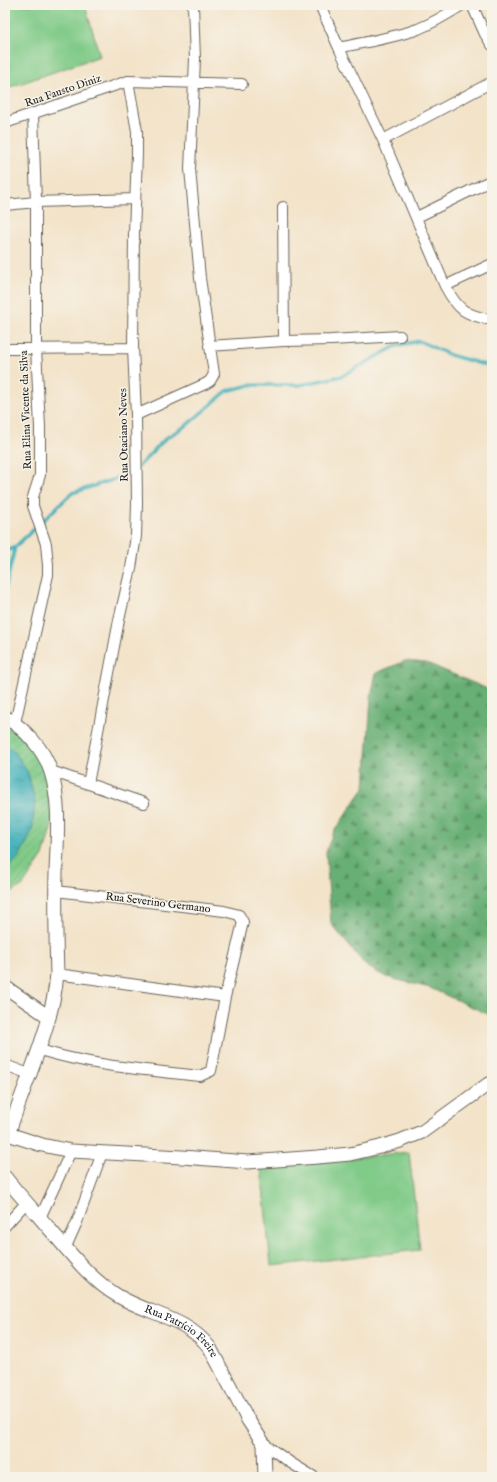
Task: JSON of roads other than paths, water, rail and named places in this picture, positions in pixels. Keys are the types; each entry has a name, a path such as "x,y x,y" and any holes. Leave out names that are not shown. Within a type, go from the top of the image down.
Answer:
{"street":[{"path":"136,415 181,396 210,381 214,374 200,278 190,169 195,36 193,5"},
{"path":"320,5 339,48 384,140 445,286 458,307 480,318 492,320"},
{"path":"339,48 392,36 418,28 436,20 462,5"},
{"path":"472,5 484,34 492,45"},
{"path":"128,81 242,84"},
{"name":"Rua Fausto Diniz","path":"5,123 128,81"},
{"name":"Rua Otaciano Neves","path":"88,784 120,614 134,551 137,504 136,415 133,348 137,131 128,81"},
{"path":"384,140 492,82"},
{"name":"Rua Elina Vicente da Silva","path":"10,720 48,575 46,544 33,506 33,497 40,475 40,427 36,348 36,202 33,114"},
{"path":"417,217 492,180"},
{"path":"5,205 36,202 135,199"},
{"path":"283,207 284,341"},
{"path":"445,286 492,264"},
{"path":"209,346 400,336"},
{"path":"5,349 133,348"},
{"path":"10,720 32,739 46,760 51,772 56,794 57,974 49,1017 40,1050 6,1134 42,1145 71,1151 248,1162 350,1154 400,1141 422,1132 487,1085 492,1083"},
{"path":"51,772 144,803"},
{"name":"Rua Severino Germano","path":"56,891 118,897 239,915 243,922 225,997"},
{"path":"40,1050 71,1059 106,1065 203,1075 211,1071 225,997 57,974"},
{"path":"5,987 49,1017"},
{"path":"5,1065 29,1074"},
{"path":"40,1218 71,1151"},
{"path":"65,1248 77,1222 102,1153"},
{"name":"Rua Patrício Freire","path":"5,1177 65,1248 97,1281 118,1296 179,1322 195,1332 204,1341 210,1348 248,1420 264,1444"},
{"path":"5,1226 26,1203"},
{"path":"264,1444 265,1477"},
{"path":"264,1444 291,1464 314,1477"}],"water":[{"path":"5,744 15,752 28,773 35,802 32,831 19,857 5,871"}],"waterway":[{"path":"139,466 166,438 187,425 227,391 250,385 300,385 342,376 396,346 419,341 450,355 492,367"},
{"path":"5,589 15,547 72,493 112,480 132,471"},
{"path":"5,552 15,547"}]}
